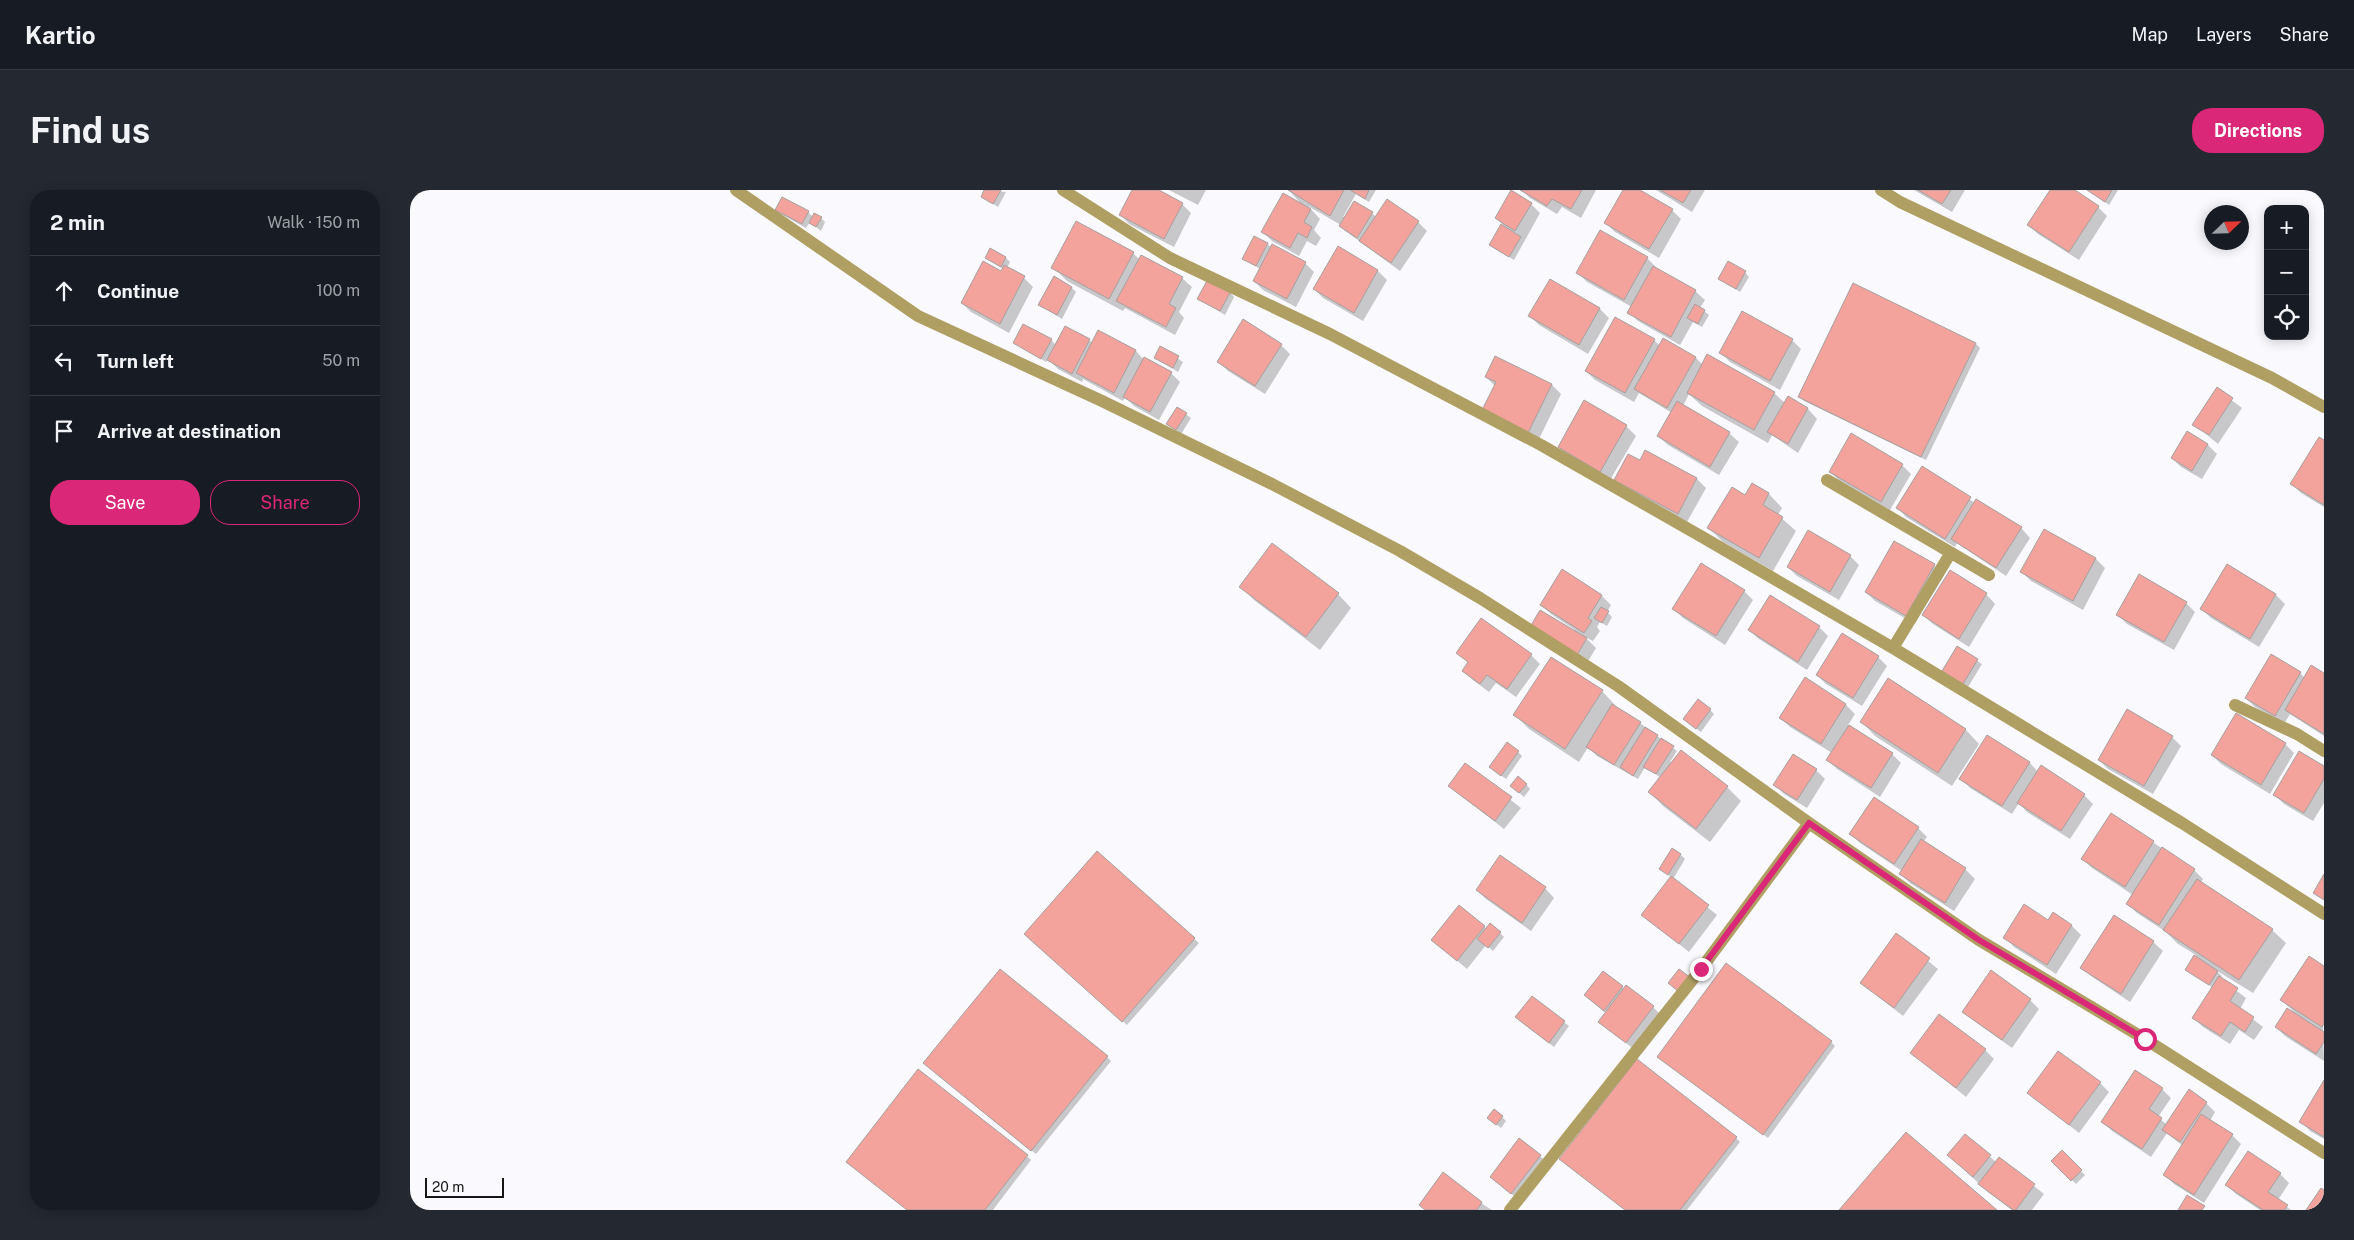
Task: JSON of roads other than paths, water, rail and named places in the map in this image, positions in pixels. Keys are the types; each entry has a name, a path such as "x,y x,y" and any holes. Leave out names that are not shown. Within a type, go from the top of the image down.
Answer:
{"street":[{"path":"736,190 918,316 1102,401 1272,484 1400,550 1480,598 1618,686 1809,823 1979,940 2145,1039 2324,1153"},
{"path":"1063,190 1170,258 1330,334 1541,445 1893,648 2182,823 2324,914"},
{"path":"1881,190 1900,202 2272,378 2324,407"},
{"path":"1827,480 1950,554 1989,575"},
{"path":"1893,648 1950,554"},
{"path":"2235,705 2297,734 2324,752"},
{"path":"1510,1210 1701,969 1809,823"}]}
